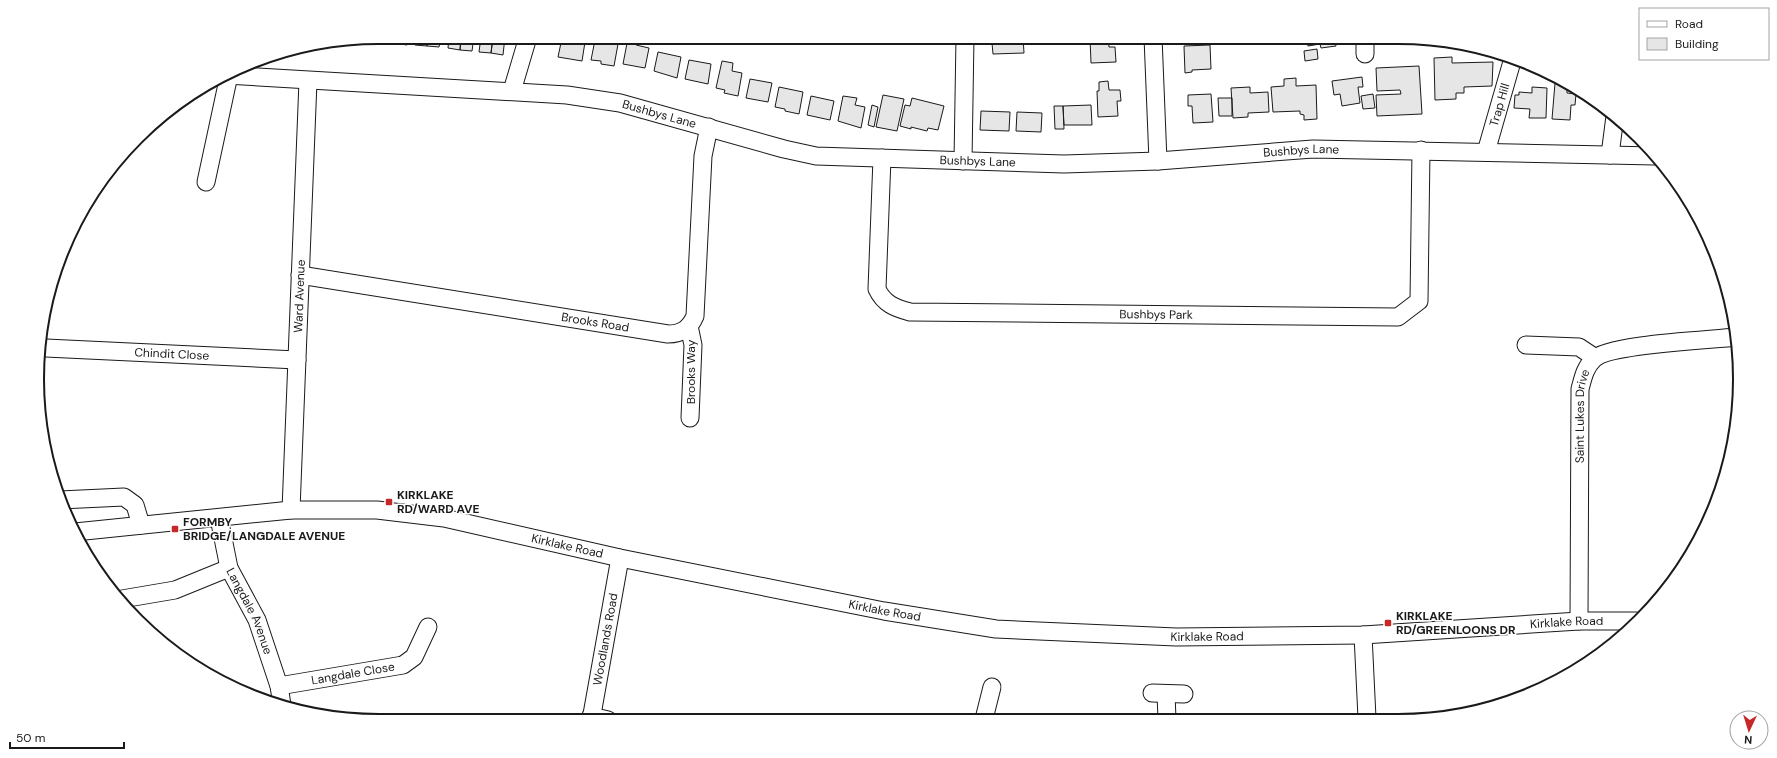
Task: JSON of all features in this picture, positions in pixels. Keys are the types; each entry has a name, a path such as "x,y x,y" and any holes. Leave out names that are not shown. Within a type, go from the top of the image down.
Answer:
{"street":[{"path":"512,91 526,44"},
{"path":"963,161 965,44"},
{"path":"1153,44 1158,161"},
{"path":"1364,44 1364,54"},
{"name":"Trap Hill","path":"1486,152 1511,64"},
{"name":"Bushbys Lane","path":"238,76 567,95 620,103 784,149 816,156 1064,164 1158,161 1313,150 1421,150 1648,156"},
{"name":"Ward Avenue","path":"291,510 308,81"},
{"path":"206,182 226,82"},
{"path":"1610,156 1615,124"},
{"path":"689,326 695,316 703,156 709,127"},
{"name":"Bushbys Park","path":"882,158 877,289 881,298 894,307 910,312 1398,318 1419,301 1421,150"},
{"name":"Brooks Road","path":"300,275 668,334 680,332 689,326"},
{"name":"Brooks Way","path":"689,326 693,345 690,418"},
{"name":"Saint Lukes Drive","path":"1579,621 1580,390 1585,371 1594,357 1618,348 1730,338"},
{"path":"1526,345 1579,347 1594,357"},
{"name":"Chindit Close","path":"46,346 297,360"},
{"path":"67,500 124,497 135,505 141,525"},
{"name":"Kirklake Road","path":"81,531 291,510 377,510 444,518 620,558 884,611 996,629 1176,637 1363,635 1579,621 1630,621"},
{"name":"Langdale Avenue","path":"219,518 229,568 257,620 279,686 281,699"},
{"name":"Woodlands Road","path":"592,714 620,558"},
{"path":"126,598 175,590 229,568"},
{"name":"Langdale Close","path":"279,686 403,665 414,657 428,627"},
{"path":"1363,635 1367,714"},
{"path":"985,714 992,687"},
{"path":"1165,714 1159,694 1184,694"}],"building":[{"path":"415,44 427,44 427,46"},
{"path":"427,44 440,44 439,47 427,46"},
{"path":"448,44 460,44 460,50 448,48"},
{"path":"460,44 473,44 472,51 460,50"},
{"path":"480,44 492,44 491,53 479,52"},
{"path":"492,44 504,44 503,55 491,53"},
{"path":"561,44 585,44 582,61 558,57"},
{"path":"594,44 618,44 614,66 601,64 601,61 591,60"},
{"path":"627,44 636,44 649,48 645,68 623,64"},
{"path":"992,44 1023,44 1024,53 993,54"},
{"path":"1090,44 1109,44 1109,47 1115,47 1116,62 1091,63"},
{"path":"1308,44 1320,44 1308,46"},
{"path":"1320,44 1336,44 1336,46 1321,48"},
{"path":"1210,45 1211,69 1192,70 1192,72 1185,73 1184,46"},
{"path":"1317,49 1318,59 1305,61 1304,51"},
{"path":"658,52 681,57 677,78 654,71"},
{"path":"1452,57 1452,63 1493,62 1492,86 1464,87 1464,93 1456,93 1456,99 1435,100 1434,58"},
{"path":"689,60 711,64 708,84 685,79"},
{"path":"722,61 733,63 732,71 742,73 738,96 724,93 725,90 716,88"},
{"path":"1419,66 1422,114 1377,116 1376,95 1401,94 1400,90 1377,91 1376,68"},
{"path":"1362,77 1363,87 1358,87 1360,103 1342,106 1340,94 1334,95 1332,81"},
{"path":"1296,78 1296,86 1316,85 1317,119 1304,120 1304,115 1300,114 1300,111 1273,112 1271,87 1284,86 1284,79"},
{"path":"750,79 772,83 768,102 746,98"},
{"path":"1108,81 1109,90 1120,90 1121,101 1117,101 1118,116 1098,117 1097,91 1099,91 1099,82"},
{"path":"1555,83 1567,90 1567,93 1576,95 1575,105 1571,105 1570,120 1552,119"},
{"path":"779,87 803,92 799,114 775,107"},
{"path":"1250,87 1250,93 1268,92 1269,112 1248,113 1248,117 1233,118 1231,88"},
{"path":"1532,87 1547,88 1546,118 1529,118 1530,109 1514,108 1515,95 1519,95 1519,92 1532,93"},
{"path":"1211,94 1213,122 1193,123 1192,106 1188,106 1188,95"},
{"path":"1373,94 1375,108 1363,109 1361,96"},
{"path":"883,95 904,99 897,131 876,127"},
{"path":"811,96 834,101 830,120 807,115"},
{"path":"843,96 857,98 855,105 865,107 861,128 838,121"},
{"path":"912,98 944,106 938,130 928,128 927,131 900,126 905,105 910,106"},
{"path":"1218,98 1232,98 1232,116 1219,116"},
{"path":"872,105 878,107 874,127 868,125"},
{"path":"1091,105 1092,125 1064,125 1063,106"},
{"path":"1054,106 1063,106 1064,129 1055,129"},
{"path":"981,111 1010,112 1009,131 980,130"},
{"path":"1017,112 1042,113 1041,132 1016,131"}],"place":[{"name":"KIRKLAKE RD/WARD AVE","path":"389,502"},
{"name":"FORMBY BRIDGE/LANGDALE AVENUE","path":"175,529"},
{"name":"KIRKLAKE RD/GREENLOONS DR","path":"1388,623"}]}
